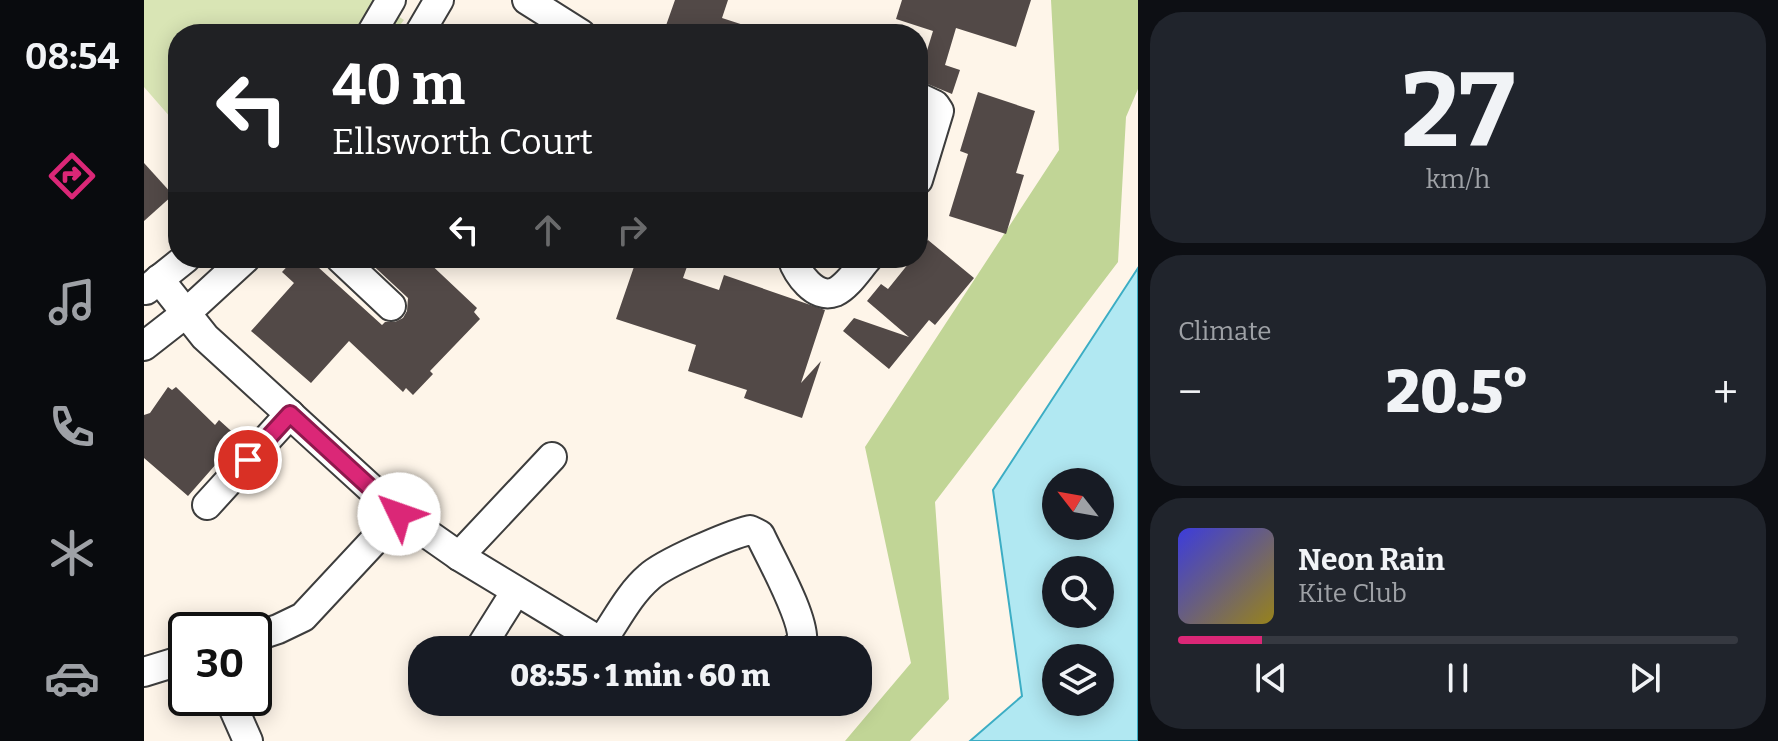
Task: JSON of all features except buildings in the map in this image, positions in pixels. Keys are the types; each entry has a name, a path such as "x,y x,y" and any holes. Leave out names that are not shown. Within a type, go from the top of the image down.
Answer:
{"street":[{"path":"377,24 391,0"},
{"path":"425,24 439,0"},
{"path":"527,0 565,24"},
{"path":"928,102 939,111 928,147"},
{"path":"173,268 151,285 399,514 459,556 590,636"},
{"path":"144,346 235,268"},
{"path":"351,268 391,306"},
{"path":"796,268 805,281 828,292 836,292 860,268"},
{"path":"207,505 290,414"},
{"path":"459,556 552,457"},
{"path":"272,631 303,617 399,514"},
{"path":"612,636 639,587 651,574 715,542 750,530 760,535 791,601 803,636"},
{"path":"488,636 516,591"},
{"path":"144,672 168,665"},
{"path":"237,716 248,741"}],"green space":[{"path":"144,0 373,0 404,20 401,24 168,24 168,115 144,87"},
{"path":"1051,0 1138,0 1138,89 1126,117 1118,262 935,502 949,699 910,741 845,741 866,716 872,716 872,709 911,663 865,447 1059,150"}],"water":[{"path":"1138,268 1138,741 970,741 1022,696 993,490"}],"route":[{"path":"248,460 290,414 399,514"}]}
